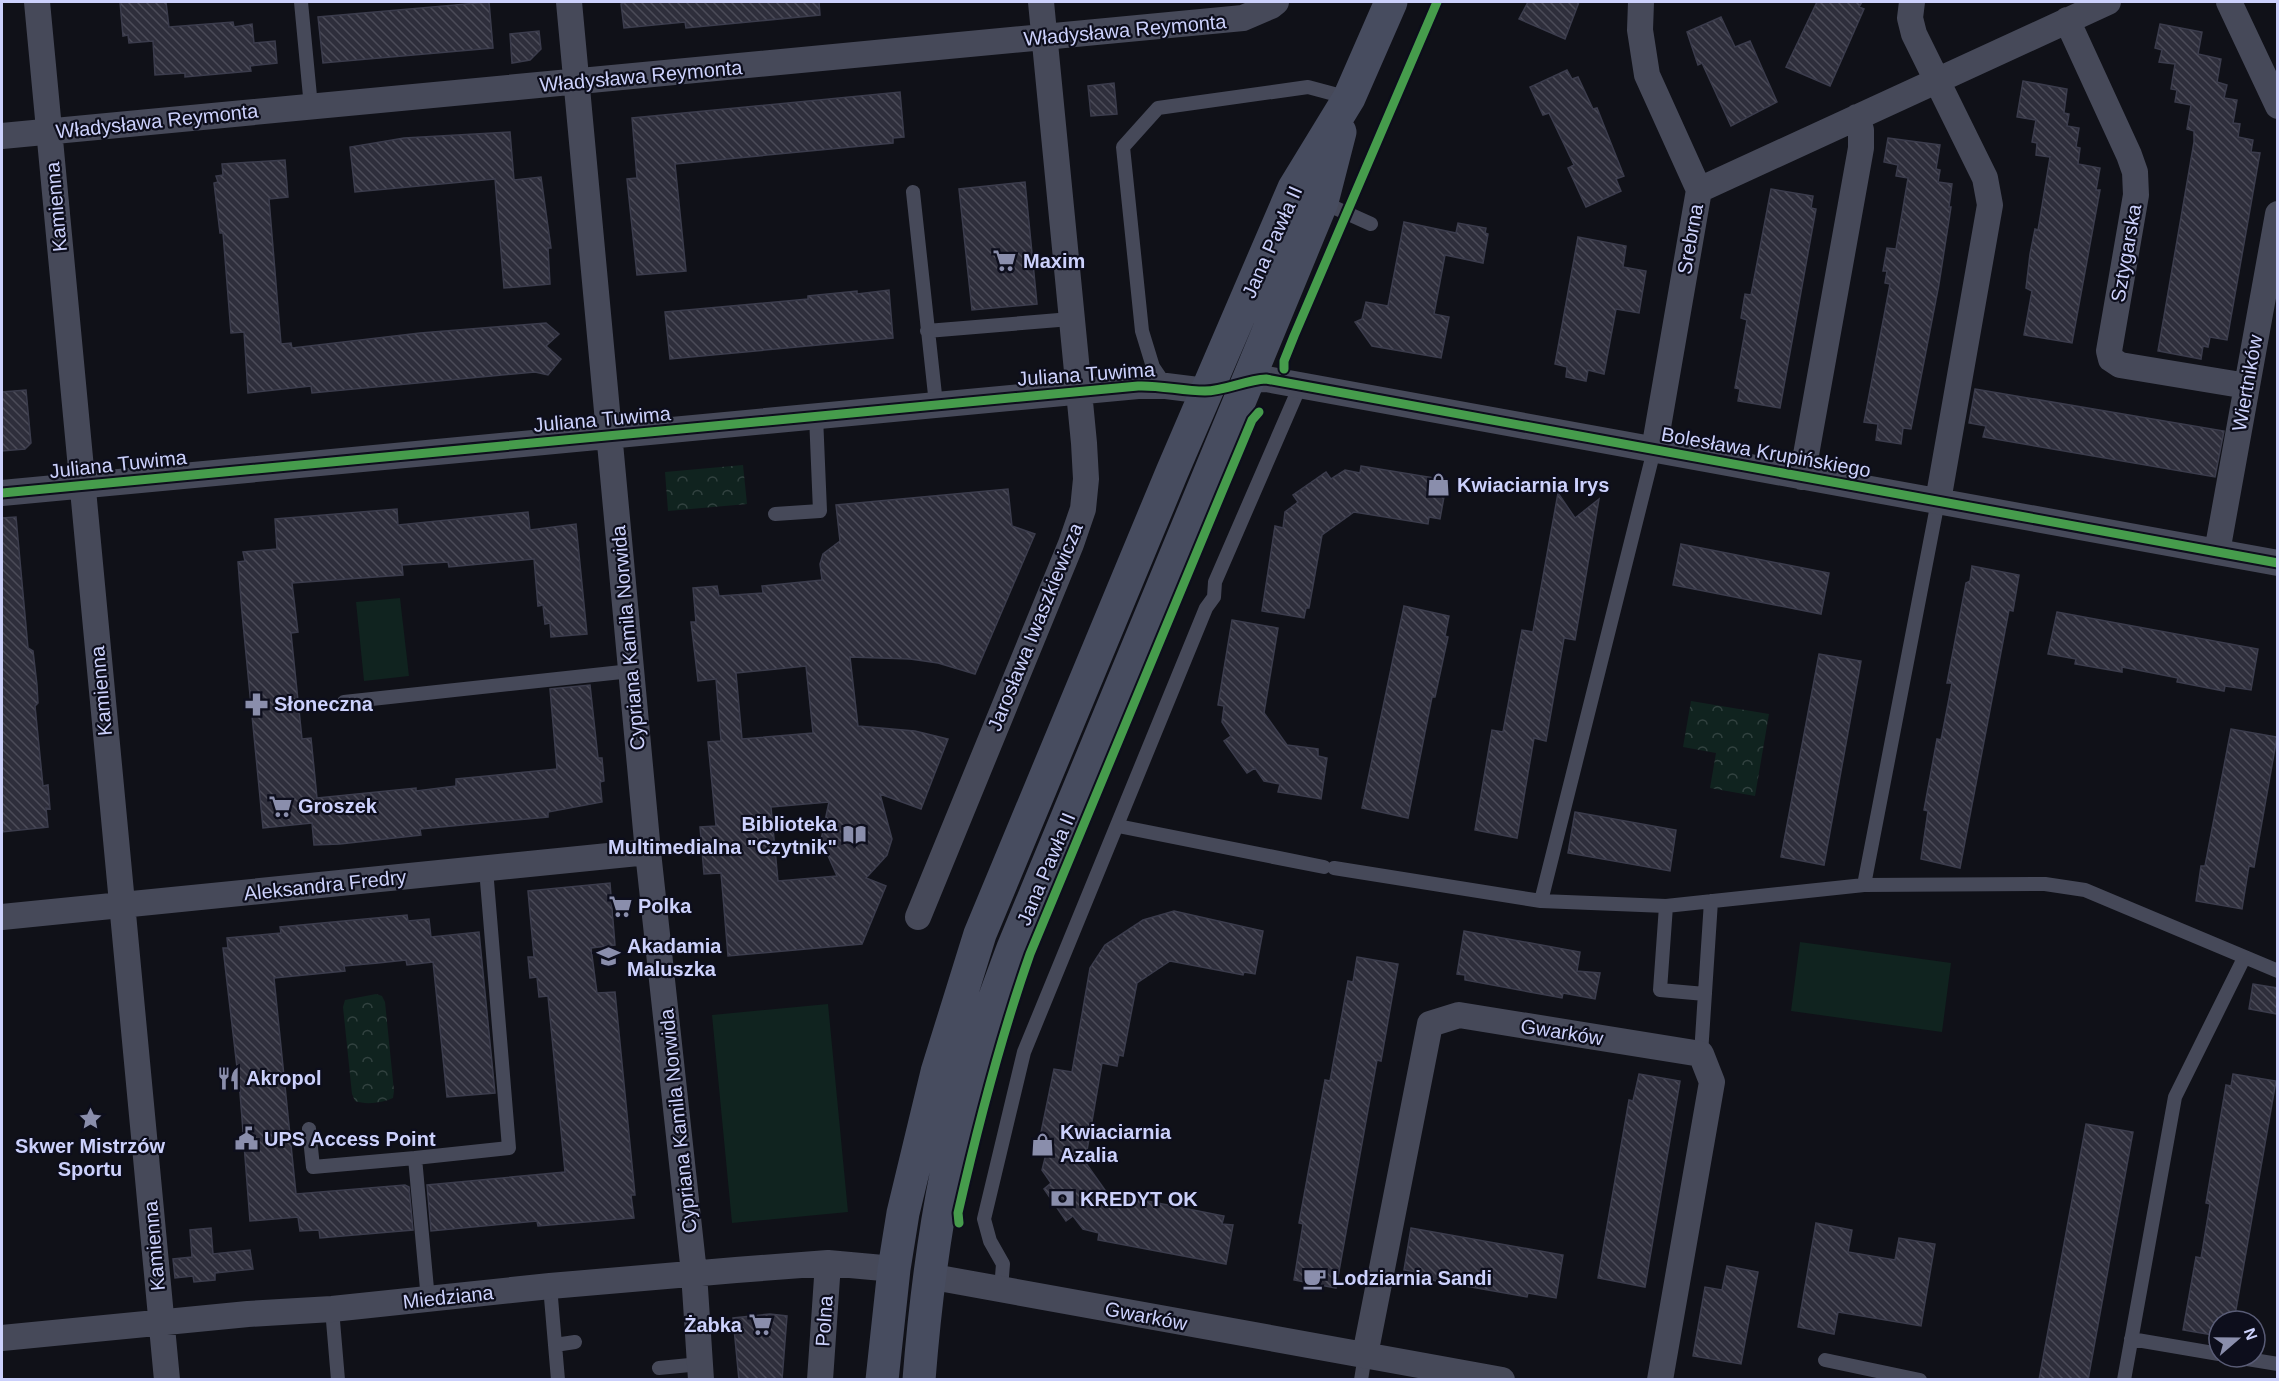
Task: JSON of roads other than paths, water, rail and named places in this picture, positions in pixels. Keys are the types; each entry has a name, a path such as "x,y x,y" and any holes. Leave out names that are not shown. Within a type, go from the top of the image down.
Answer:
{"street":[{"name":"Kamienna","path":"37,2 167,1380"},
{"name":"Cypriana Kamila Norwida","path":"569,2 648,852 694,1273"},
{"name":"Jarosława Iwaszkiewicza","path":"918,917 1056,582 1083,509 1086,479 1079,392 1041,2"},
{"name":"Władysława Reymonta","path":"2,136 1243,18 1276,2"},
{"name":"Jana Pawła II","path":"882,1380 894,1269 903,1213 928,1105 956,1003 980,934 1206,391 1294,188 1349,98 1391,2"},
{"name":"Srebrna","path":"1641,2 1640,30 1647,75 1699,190 1654,450"},
{"path":"1912,2 1910,21 1914,34 1985,178 1990,205 1938,501"},
{"path":"1699,190 2108,2"},
{"path":"2229,2 2277,106"},
{"name":"Sztygarska","path":"2067,20 2129,155 2136,177 2135,204 2109,351 2110,359 2120,365 2247,386"},
{"name":"Jana Pawła II","path":"919,1380 928,1276 952,1147 969,1078 988,1017 1013,948 1322,202 1349,98"},
{"path":"1802,477 1861,148 1861,130 1857,117"},
{"name":"Wiertników","path":"2217,552 2277,214"},
{"name":"Bolesława Krupińskiego","path":"1248,380 1266,379 2277,563"},
{"path":"1206,391 1248,380"},
{"name":"Juliana Tuwima","path":"2,493 1079,392 1166,386 1206,391"},
{"name":"Aleksandra Fredry","path":"2,917 648,852"},
{"name":"Gwarków","path":"1363,1367 1430,1024 1459,1015 1701,1054"},
{"path":"1660,1380 1712,1082 1701,1054"},
{"name":"Miedziana","path":"2,1338 161,1322 428,1300 694,1273 828,1263 894,1269"},
{"name":"Polna","path":"820,1380 828,1263"},
{"path":"894,1269 928,1276"},
{"path":"694,1273 701,1372"},
{"name":"Gwarków","path":"928,1276 1001,1289 1363,1367 1502,1380"}],"lane":[{"path":"301,2 311,106"},
{"path":"1166,386 1153,367 1142,331 1123,147 1158,108 1308,87 1349,98"},
{"path":"913,192 936,405"},
{"path":"1322,202 1371,224"},
{"path":"927,331 1071,319"},
{"path":"1001,1289 1003,1264 990,1241 984,1219 1024,1052 1160,717 1206,608 1213,600 1215,582 1300,386"},
{"path":"775,514 820,512 816,416"},
{"path":"1541,901 1654,450"},
{"path":"1864,885 1938,501"},
{"path":"344,702 631,671"},
{"path":"1123,827 1329,867 1541,901 1666,906 1864,885 2045,884 2085,890 2277,971"},
{"path":"309,1129 313,1167 509,1148 486,869"},
{"path":"1701,1054 1711,901"},
{"path":"1666,906 1660,990 1705,993"},
{"path":"2124,1380 2175,1098 2244,958"},
{"path":"415,1158 428,1300"},
{"path":"550,1286 558,1380"},
{"path":"332,1309 338,1380"},
{"path":"2131,1339 2207,1352"},
{"path":"555,1345 575,1342"},
{"path":"1825,1360 1920,1380"},
{"path":"659,1368 701,1372"}],"place":[{"name":"Maxim","path":"1005,261"},
{"name":"Kwiaciarnia Irys","path":"1439,485"},
{"name":"Słoneczna","path":"256,704"},
{"name":"Groszek","path":"280,806"},
{"name":"Biblioteka Multimedialna \"Czytnik\"","path":"855,835"},
{"name":"Polka","path":"620,906"},
{"name":"Akadamia Maluszka","path":"609,957"},
{"name":"Akropol","path":"228,1078"},
{"name":"Skwer Mistrzów Sportu","path":"90,1119"},
{"name":"UPS Access Point","path":"246,1139"},
{"name":"Kwiaciarnia Azalia","path":"1042,1144"},
{"name":"KREDYT OK","path":"1062,1199"},
{"name":"Lodziarnia Sandi","path":"1314,1278"},
{"name":"Żabka","path":"760,1325"}]}
